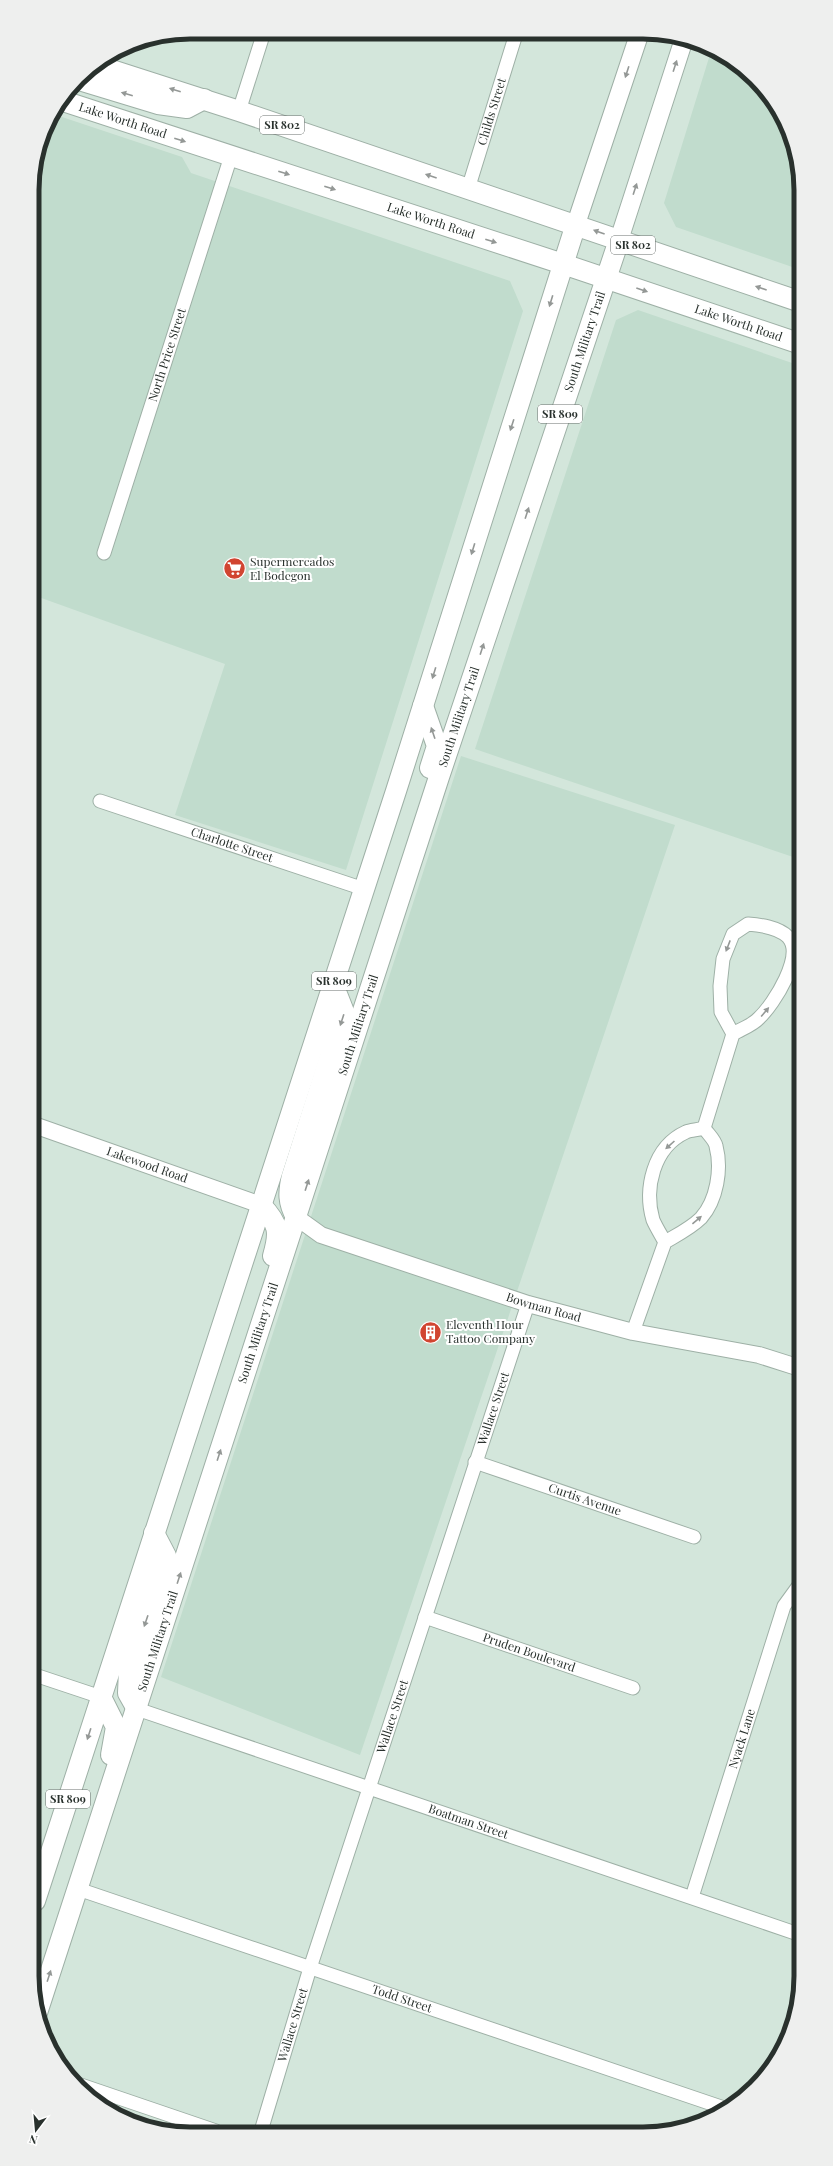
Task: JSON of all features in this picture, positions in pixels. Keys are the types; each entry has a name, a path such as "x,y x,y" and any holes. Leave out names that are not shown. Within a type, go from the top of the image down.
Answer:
{"main road":[{"path":"576,224 638,39"},
{"name":"South Military Trail","path":"41,2001 296,1217 682,44"},
{"name":"SR 802","path":"102,67 204,99 468,189 576,224 794,300"},
{"path":"84,82 158,104 187,108 204,99"},
{"name":"Lake Worth Road","path":"67,102 606,278 794,342"},
{"name":"SR 809","path":"39,1875 101,1697 424,706 576,224"},
{"path":"377,970 371,953 437,746 424,706"},
{"path":"296,1217 288,1194 292,1176 344,1012 333,984"},
{"path":"232,1416 232,1390 278,1238 278,1232 272,1216 261,1205"},
{"path":"137,1709 128,1693 129,1669 166,1556 154,1533"},
{"path":"96,1834 92,1826 91,1815 114,1749 116,1727 101,1697"}],"street":[{"path":"239,111 262,39"},
{"name":"Childs Street","path":"468,189 514,39"},
{"name":"North Price Street","path":"104,553 231,156"},
{"name":"Charlotte Street","path":"100,801 364,889"},
{"path":"704,1128 733,1034 758,1019 772,1003 786,980 792,960 794,946 787,937 777,930 748,924 733,934 723,959 720,986 721,1012 733,1034"},
{"name":"Lakewood Road","path":"39,1128 261,1205"},
{"path":"665,1242 654,1221 649,1196 654,1166 666,1148 686,1133 704,1128"},
{"path":"633,1332 665,1242 701,1218 714,1195 718,1177 717,1150 716,1145 704,1128"},
{"name":"Bowman Road","path":"296,1217 321,1235 528,1304 633,1332 758,1354 794,1366"},
{"name":"Wallace Street","path":"262,2127 310,1968 528,1304"},
{"name":"Curtis Avenue","path":"475,1462 694,1538"},
{"name":"Nyack Lane","path":"692,1897 784,1606 794,1592"},
{"name":"Pruden Boulevard","path":"424,1617 633,1688"},
{"path":"39,1676 101,1697"},
{"name":"Boatman Street","path":"137,1709 794,1933"},
{"name":"Todd Street","path":"78,1889 719,2106"},
{"path":"87,2087 204,2127"}],"shaded area":[{"path":"710,55 727,64 743,76 757,90 769,106 783,132 789,151 794,180 794,268 676,227 664,203"},
{"path":"58,116 182,157 191,173 510,281 523,311 346,870 175,815 225,664 39,597 39,180 44,151 50,132"},
{"path":"638,310 794,364 794,857 475,749 616,320"},
{"path":"461,756 675,825 360,1755 161,1677"}],"place":[{"name":"Supermercados El Bodegon","path":"235,569"},
{"name":"Eleventh Hour Tattoo Company","path":"430,1332"}]}
